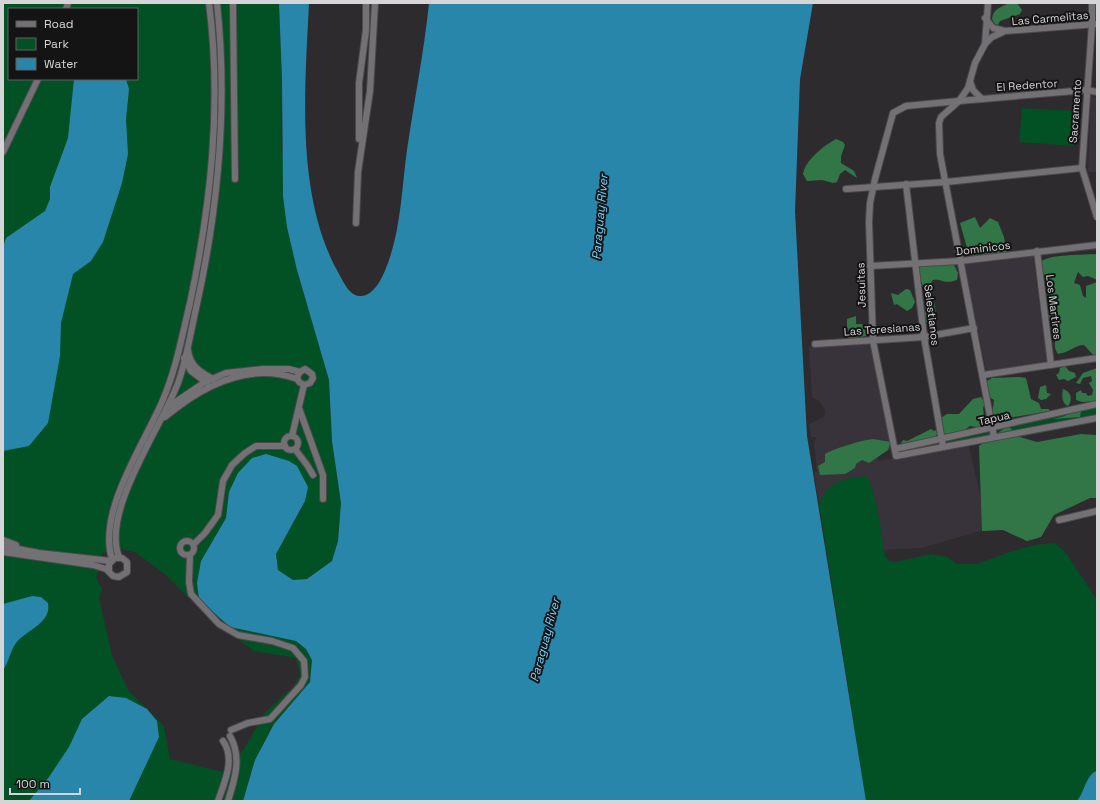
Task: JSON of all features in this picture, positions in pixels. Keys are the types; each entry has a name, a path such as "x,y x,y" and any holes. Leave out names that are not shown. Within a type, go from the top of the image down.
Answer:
{"street":[{"path":"114,559 108,543 117,499 131,462 169,386 189,308 207,214 215,103 213,30 209,3"},
{"path":"109,571 114,559 115,540 123,501 141,457 169,406 185,360 214,216 218,184 222,103 217,3"},
{"path":"233,3 235,179"},
{"path":"356,223 360,148 359,83 366,30 366,3"},
{"path":"360,148 370,91 375,3"},
{"path":"985,44 985,18 988,3"},
{"name":"Sacramento","path":"1092,3 1095,24 1086,90 1082,168 1097,217"},
{"name":"Las Carmelitas","path":"985,18 993,28 1005,32 1095,24"},
{"path":"994,437 940,154 937,126 941,117 959,100 968,88 975,63 985,44 992,37 1005,32"},
{"path":"3,152 38,80"},
{"path":"970,81 973,90 982,99"},
{"name":"El Redentor","path":"959,100 1086,90 1097,92"},
{"name":"Jesuitas","path":"896,453 873,341 869,222 874,186 893,113 906,106 959,100"},
{"path":"215,103 222,103"},
{"path":"846,189 946,182 1082,168"},
{"name":"Selestianos","path":"906,184 924,336 943,447"},
{"name":"Dominicos","path":"870,266 960,261 1097,245"},
{"name":"Los Martires","path":"1037,251 1051,365"},
{"path":"189,308 190,320 184,348 185,360 191,371 208,383"},
{"name":"Las Teresianas","path":"815,344 873,341 924,336 974,328"},
{"path":"188,345 190,358 193,365 215,380 248,374 283,374 297,379 304,385"},
{"path":"983,375 1097,358"},
{"path":"144,438 150,434 160,415 169,406 226,373 248,370 289,369 300,372 307,370 313,376 312,382 304,385"},
{"path":"297,379 300,372"},
{"path":"163,418 208,383"},
{"path":"285,446 286,439 292,436 304,385"},
{"name":"Tapua","path":"896,453 942,440 1097,404"},
{"path":"299,408 323,475 323,499"},
{"path":"896,453 943,447 1097,418"},
{"path":"292,436 297,439 298,443 295,450"},
{"path":"194,544 206,533 218,515 223,481 232,465 244,453 256,446 285,446 290,450 295,450 313,475"},
{"path":"1058,520 1097,510"},
{"path":"3,540 36,555"},
{"path":"190,555 182,554 180,547 183,542 188,541 194,544"},
{"path":"194,544 195,549 190,555 189,582 191,594 214,620 232,633 272,641 293,648 301,656 306,669 305,677 294,694 270,719 248,723 230,733 236,749 237,759 228,801"},
{"path":"3,546 36,555 93,565 109,571 113,576 119,577 127,572 127,562 114,559 36,555 3,552"},
{"path":"218,801 229,763 228,748 224,741"}],"shaded area":[{"path":"1091,96 1097,97 1097,172 1088,172"},
{"path":"1033,255 1047,363 986,371 965,264"},
{"path":"871,343 893,449 877,452 878,461 969,446 988,529 921,548 883,550 867,494 821,516 814,472 817,472 814,445 816,437 811,437 809,424 824,417 825,410 819,401 812,397 809,347"}],"green space":[{"path":"3,3 279,3 282,79 281,144 297,270 329,380 332,441 341,503 338,541 332,561 307,579 293,580 278,570 276,554 305,501 229,492 226,518 201,561 302,645 308,652 312,661 312,675 304,692 278,720 263,743 255,762 243,801 3,801","holes":["115,548 135,552 165,574 206,615 254,651 296,658 300,675 293,687 265,712 244,749 223,772 170,759 164,726 128,690 112,655 99,598 102,589 96,578 102,554"]},
{"path":"1009,3 1017,3 1022,10 1020,14 1000,21 998,25 995,24 992,19 994,13"},
{"path":"1022,108 1076,111 1074,146 1019,142"},
{"path":"836,139 843,142 845,145 841,156 841,163 854,171 857,178 845,170 840,174 837,182 833,183 822,180 807,181 803,174 807,164 820,150"},
{"path":"975,217 980,228 990,218 998,222 1004,237 1006,253 992,260 969,255 960,223"},
{"path":"1097,254 1097,280 1088,276 1083,277 1078,272 1074,283 1080,285 1083,296 1086,298 1086,286 1097,282 1097,356 1095,357 1084,345 1058,354 1055,346 1057,331 1054,329 1048,315 1049,291 1045,284 1041,262 1045,259 1058,256"},
{"path":"953,263 958,273 957,280 946,282 933,280 931,283 936,314 929,323 926,322 924,315 927,298 917,269 925,264"},
{"path":"906,289 910,290 915,302 912,308 907,311 897,304 894,305 891,293 898,295"},
{"path":"856,316 856,324 862,324 866,330 869,330 866,336 849,339 847,336 849,332 847,327 847,319"},
{"path":"1065,366 1069,371 1075,373 1076,377 1068,381 1064,379 1059,380 1056,375 1059,373 1060,368"},
{"path":"1097,368 1097,401 1082,402 1076,400 1076,393 1081,390 1082,393 1086,393 1088,396 1092,395 1093,390 1089,383 1092,381 1091,376 1083,378 1080,384 1076,383 1083,373"},
{"path":"992,378 1026,378 1031,399 1039,403 1041,409 1049,409 1049,411 1008,418 997,423 992,416 994,400 988,396 987,381"},
{"path":"1046,385 1047,393 1051,394 1046,399 1041,400 1038,398 1040,387"},
{"path":"1063,389 1068,392 1071,399 1068,406 1063,401"},
{"path":"981,397 985,403 983,408 985,426 970,426 962,432 943,434 941,418 947,414 959,414 973,399"},
{"path":"1097,407 1097,414 999,432 1000,429"},
{"path":"1074,408 1081,411 1080,417 1053,419 1065,416"},
{"path":"1008,426 1020,437 1037,442 1081,434 1097,435 1097,498 1090,498 1054,515 1041,537 1027,541 1003,530 982,531 979,446"},
{"path":"931,429 934,431 936,430 938,434 917,444 913,441 908,442 904,447 901,443 903,440 907,441"},
{"path":"989,432 989,435 946,443 947,440"},
{"path":"873,439 891,442 888,450 869,463 862,460 856,464 855,468 845,474 820,475 818,466 825,462 825,454 848,445"},
{"path":"866,476 872,490 878,513 885,556 889,561 894,562 932,554 947,557 957,564 977,564 1035,545 1055,543 1066,553 1097,600 1097,801 866,801 819,503 827,490 837,482 850,478"}],"water":[{"name":"Paraguay River","path":"279,3 309,3 305,106 306,142 309,177 315,211 325,243 344,284 355,295 365,296 374,289 385,271 396,234 429,3 813,3 800,79 795,211 807,436 866,801 243,801 255,760 274,724 310,682 312,660 306,649 296,641 230,627 199,599 197,583 201,561 226,518 229,492 238,473 252,458 266,454 289,461 297,466 308,487 305,501 276,554 278,570 293,580 307,579 332,561 338,541 341,503 332,441 329,380 297,270 287,227 283,196 282,79"},
{"path":"74,80 126,80 129,89 126,119 128,154 122,183 103,242 91,261 73,274 61,323 60,356 48,423 29,446 3,451 3,247 6,238 45,211 50,199 50,187 68,138"},
{"path":"32,596 41,597 48,603 46,616 37,626 20,638 16,643 3,670 3,604"},
{"path":"109,696 126,698 147,709 157,721 159,737 129,801 29,801 49,777 69,747 82,719"},
{"path":"1097,771 1096,801 1077,801 1088,779"}]}
